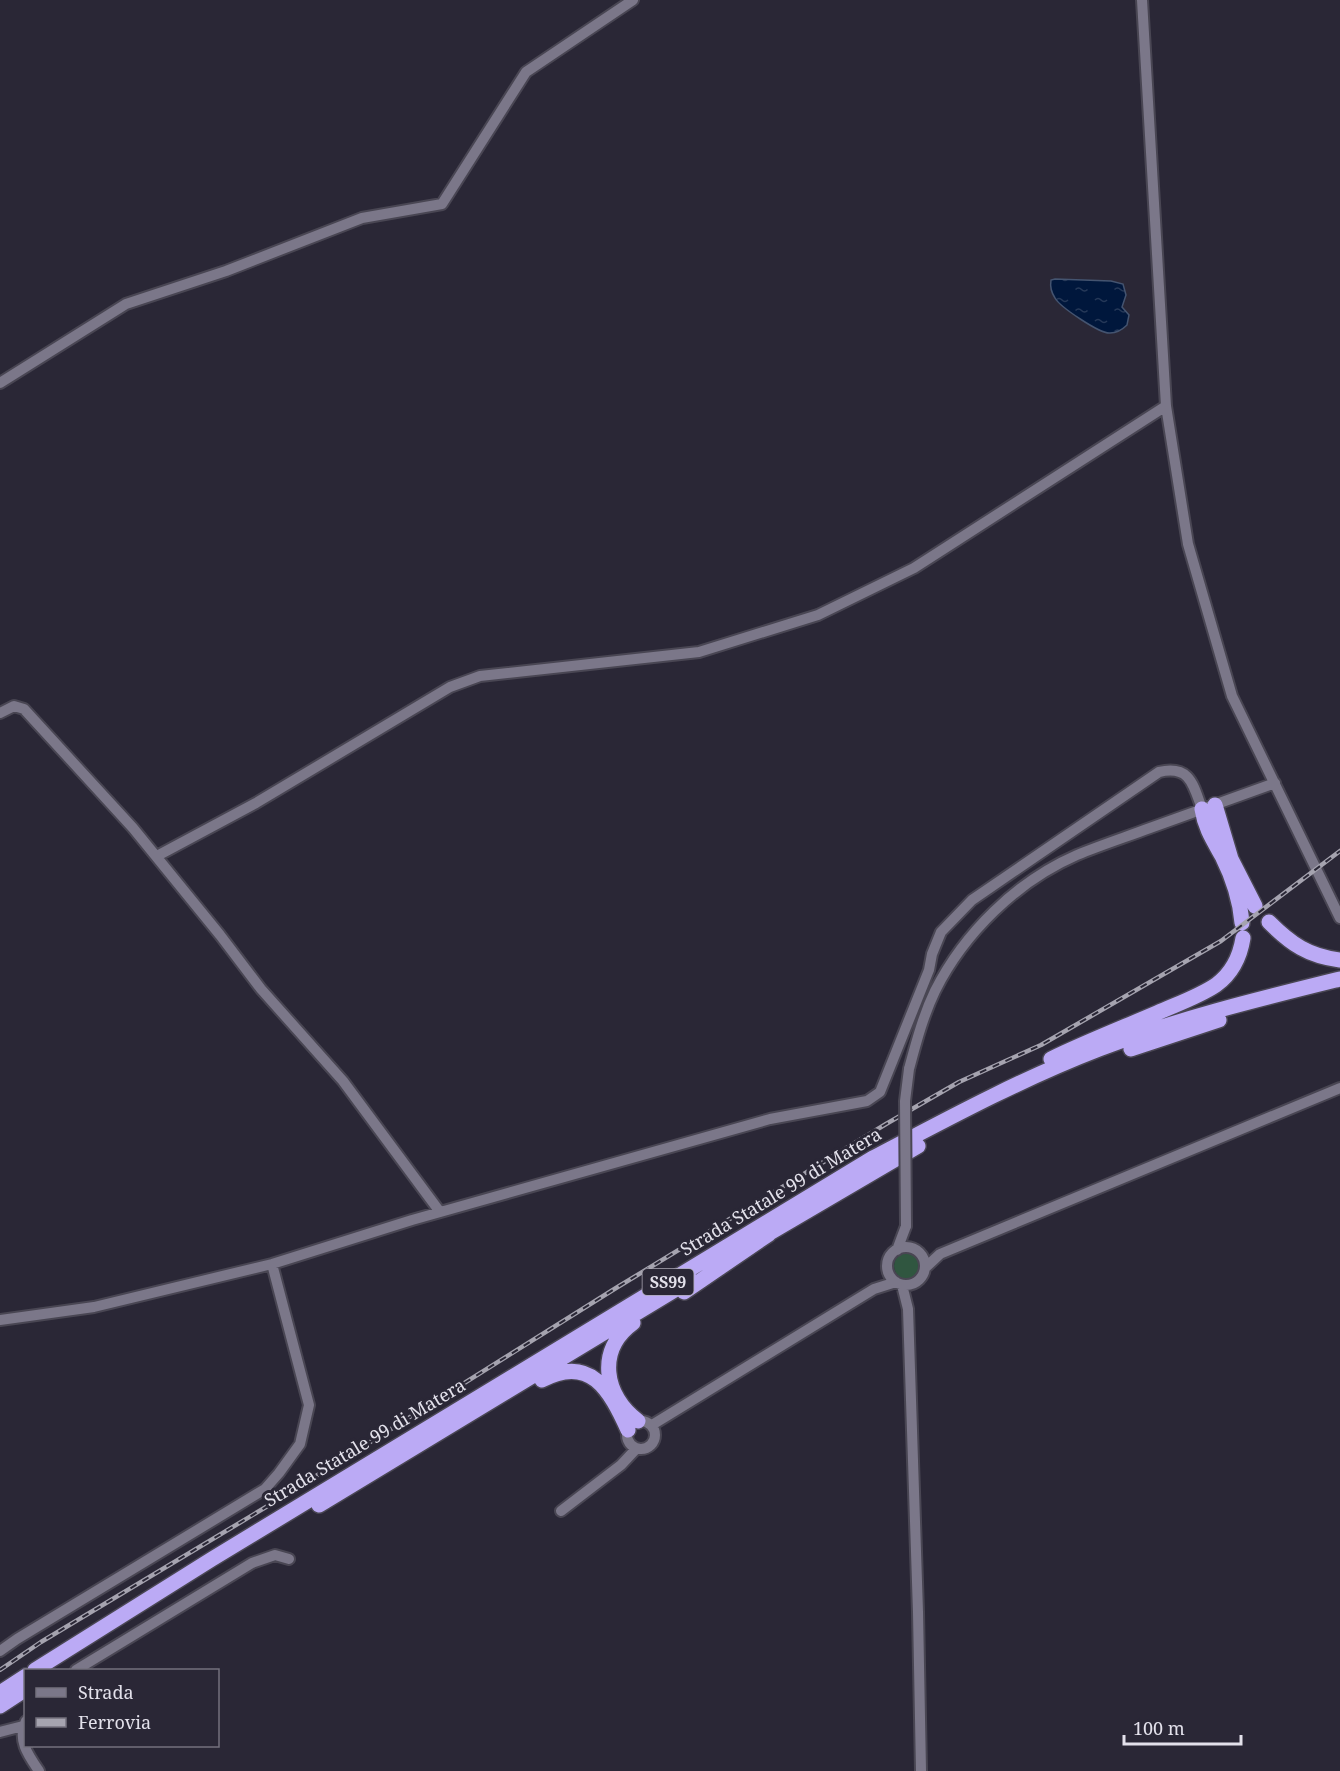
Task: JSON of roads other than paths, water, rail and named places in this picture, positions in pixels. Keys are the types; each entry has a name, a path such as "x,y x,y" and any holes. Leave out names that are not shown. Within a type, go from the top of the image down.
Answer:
{"highway":[{"path":"1208,807 1255,906"},
{"path":"873,1158 942,1114 1008,1080 1088,1041 1206,991 1217,984 1238,958 1243,931 1241,906 1237,892 1204,822 1208,807"},
{"path":"1269,922 1286,939 1305,951 1324,958 1340,960"},
{"name":"Strada Statale 99 di Matera","path":"38,1669 242,1540 873,1158 977,1103 1099,1049 1179,1021 1256,999 1340,979"},
{"name":"SS99","path":"57,1669 214,1569 774,1230 885,1164 962,1122 1044,1082 1104,1058 1258,1009 1340,990"},
{"path":"639,1425 624,1408 613,1390 609,1373 609,1356 614,1342 622,1331 701,1282 774,1230"},
{"path":"333,1497 377,1476 536,1383 562,1371 588,1374 600,1382 620,1411 639,1425"},
{"path":"0,1693 24,1677"},
{"path":"0,1706 24,1691"}],"street":[{"path":"0,383 126,304 226,271 362,218 442,204 526,72 633,0"},
{"path":"1142,0 1166,406 1188,544 1232,696 1339,914"},
{"path":"157,856 256,803 450,687 480,676 699,652 818,615 914,568 1166,406"},
{"path":"0,713 14,706 24,709 133,828 261,989 342,1081 440,1212"},
{"path":"0,1320 94,1308 272,1264 440,1212 770,1119 867,1101 880,1092 929,970 932,954 941,932 972,900 1159,772 1180,771 1187,776 1208,807"},
{"path":"874,1289 888,1271 889,1259 897,1250 906,1226 905,1101 909,1069 925,1014 936,990 950,965 978,928 1011,896 1044,873 1076,855 1275,783"},
{"path":"639,1425 656,1434 653,1443 645,1449 636,1449 627,1439 639,1425 874,1289 899,1283 914,1283 922,1277 925,1268 940,1254 1340,1088"},
{"path":"906,1226 916,1251"},
{"path":"897,1250 907,1247 916,1251 923,1257 925,1268"},
{"path":"916,1251 940,1254"},
{"path":"0,1651 265,1489 300,1444 309,1405 272,1264"},
{"path":"888,1271 899,1283 908,1309"},
{"path":"914,1283 908,1309 921,1771"},
{"path":"561,1511 621,1465 636,1449"},
{"path":"79,1669 252,1563 275,1555 289,1559"},
{"path":"0,1713 24,1693"},
{"path":"0,1732 24,1724 24,1748 39,1771"}],"water":[{"path":"1051,280 1111,281 1123,284 1126,295 1122,307 1129,315 1127,325 1110,333 1081,319 1055,298"}],"railway":[{"path":"0,1670 41,1642 281,1498 616,1288 886,1124 959,1082 1041,1045 1221,941 1340,851"}]}
